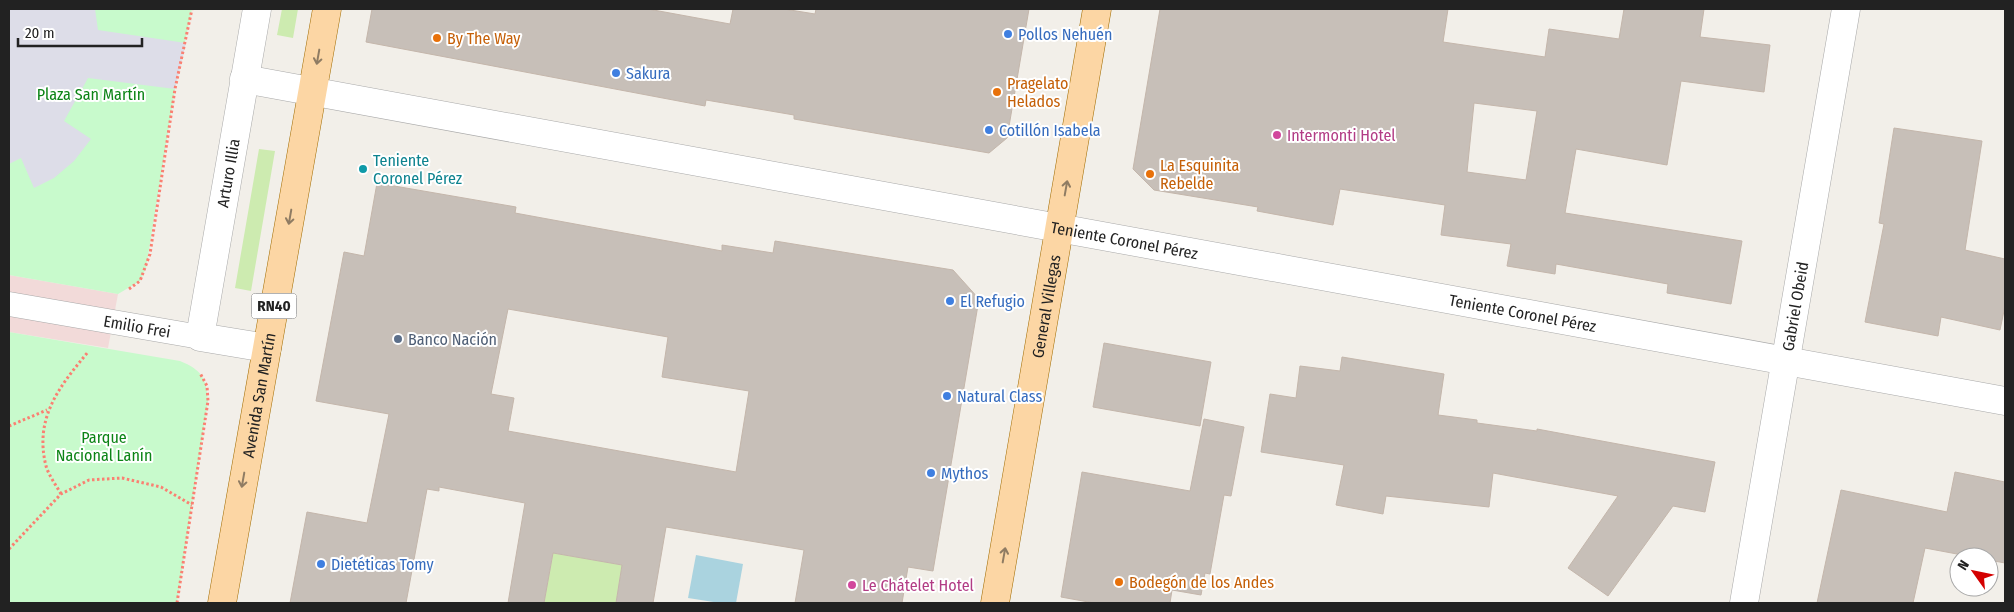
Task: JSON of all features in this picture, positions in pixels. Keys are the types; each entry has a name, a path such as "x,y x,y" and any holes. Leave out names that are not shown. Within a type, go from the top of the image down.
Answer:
{"main road":[{"name":"Avenida San Martín","path":"222,603 327,9"},
{"name":"General Villegas","path":"995,603 1097,9"}],"street":[{"name":"Arturo Illia","path":"200,336 257,9"},
{"name":"Gabriel Obeid","path":"1744,603 1846,9"},
{"name":"Teniente Coronel Pérez","path":"244,80 2005,401"},
{"name":"Emilio Frei","path":"9,304 267,348"}],"path":[{"path":"124,291 140,281 150,254 175,89 192,9"},
{"path":"61,494 46,468 42,438 48,410 71,372 93,347"},
{"path":"177,603 208,401 207,386 197,370"},
{"path":"9,426 48,410"},
{"path":"9,549 61,494 89,480 122,478 161,487 192,505"}],"shaded area":[{"path":"9,9 95,9 98,30 186,43 175,89 88,78 64,121 91,139 74,161 54,178 34,188 21,158 9,164"},
{"path":"9,275 118,294 108,348 9,332"}],"green space":[{"name":"Plaza San Martín","path":"9,9 192,9 175,89 146,268 140,281 118,294 9,275"},
{"path":"282,9 298,9 293,38 277,35"},
{"path":"259,149 275,151 251,291 235,288"},
{"name":"Parque Nacional Lanín","path":"9,332 180,361 193,368 202,376 206,386 208,401 177,603 9,603"},
{"path":"553,553 622,565 616,603 544,603"}],"water":[{"path":"696,555 743,564 736,603 720,603 688,598"}],"building":[{"path":"372,9 648,9 730,24 733,9 784,9 815,14 816,9 1029,9 1007,138 989,153 794,119 794,115 706,100 705,106 366,42"},
{"path":"1160,9 1448,9 1443,42 1545,57 1549,29 1619,39 1624,9 1704,9 1700,37 1770,45 1764,92 1681,81 1667,165 1576,149 1565,213 1742,241 1731,304 1667,293 1668,284 1556,264 1555,274 1507,266 1511,244 1441,235 1445,205 1340,189 1333,225 1257,211 1258,207 1154,190 1133,169","holes":["1474,103 1537,111 1526,180 1467,172"]},
{"path":"1894,128 1982,141 1965,250 2005,259 2005,306 2000,330 1941,317 1938,336 1865,322 1884,224 1879,223"},
{"path":"377,183 516,207 515,213 722,251 722,245 773,253 775,241 953,270 979,299 933,571 908,567 902,603 795,603 804,550 666,527 653,603 616,603 622,565 553,553 544,603 508,603 525,503 439,487 439,491 427,489 406,603 290,603 307,512 367,523 389,414 316,401 344,252 364,256","holes":["508,309 668,337 662,377 749,391 736,472 508,431 514,398 491,394"]},
{"path":"1104,343 1211,362 1200,426 1093,407"},
{"path":"1342,357 1444,374 1438,415 1477,420 1477,423 1537,431 1537,429 1715,462 1705,512 1673,506 1608,596 1568,568 1618,496 1493,473 1489,507 1386,496 1383,514 1336,505 1344,465 1261,452 1270,394 1296,398 1300,366 1340,371"},
{"path":"1204,419 1244,427 1231,496 1224,495 1210,574 1205,573 1201,595 1172,590 1170,603 1094,603 1061,597 1082,472 1190,491"},
{"path":"1955,472 2005,482 2005,563 1999,562 1999,547 1949,547 1949,552 1925,548 1913,603 1817,603 1841,490 1947,512"}],"place":[{"name":"Pollos Nehuén","path":"1008,34"},
{"name":"By The Way","path":"437,38"},
{"name":"Sakura","path":"616,73"},
{"name":"Pragelato Helados","path":"997,92"},
{"name":"Cotillón Isabela","path":"989,130"},
{"name":"Intermonti Hotel","path":"1277,135"},
{"name":"Teniente Coronel Pérez","path":"363,169"},
{"name":"La Esquinita Rebelde","path":"1150,174"},
{"name":"El Refugio","path":"950,301"},
{"name":"Banco Nación","path":"398,339"},
{"name":"Natural Class","path":"947,396"},
{"name":"Mythos","path":"931,473"},
{"name":"Dietéticas Tomy","path":"321,564"},
{"name":"Bodegón de los Andes","path":"1119,582"},
{"name":"Le Chátelet Hotel","path":"852,585"}]}
